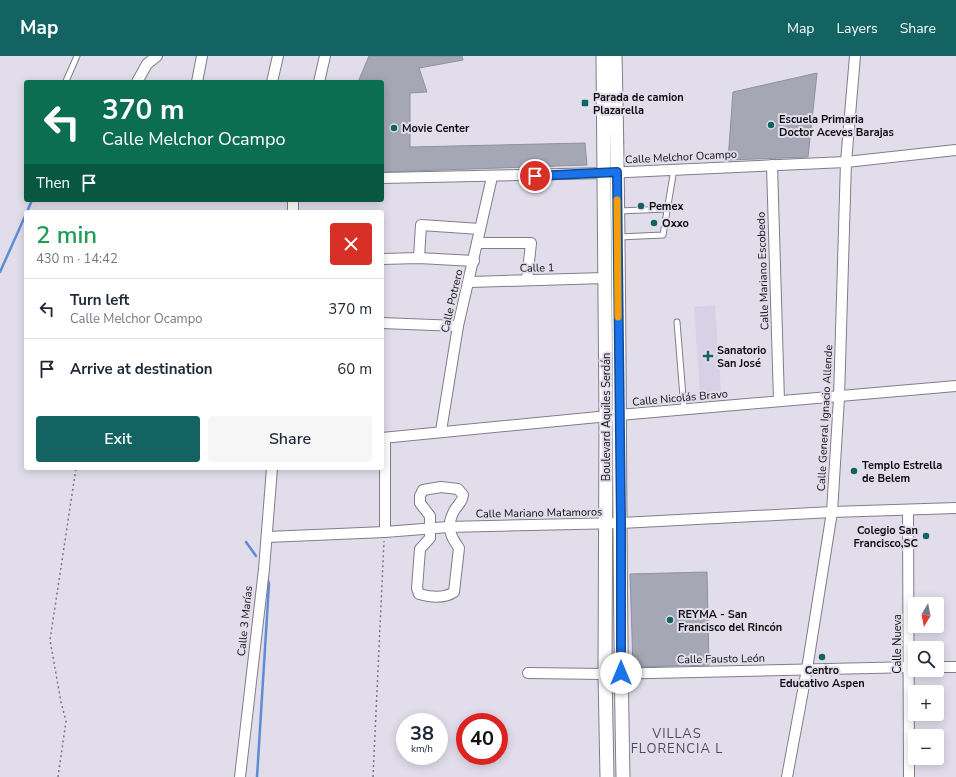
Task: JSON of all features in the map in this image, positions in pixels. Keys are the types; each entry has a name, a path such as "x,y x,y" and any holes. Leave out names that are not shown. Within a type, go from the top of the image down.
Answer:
{"street":[{"path":"137,80 147,64 157,56"},
{"path":"197,80 202,56"},
{"path":"272,80 278,56"},
{"path":"319,80 325,56"},
{"name":"Boulevard Aquiles Serdán","path":"603,56 611,173 617,211 613,416 606,523 605,674 607,777"},
{"name":"Boulevard Aquiles Serdán","path":"615,56 606,278 613,416 621,523 623,777"},
{"name":"Calle General Ignacio Allende","path":"787,777 807,669 832,512 839,398 846,162 855,56"},
{"name":"Calle Melchor Ocampo","path":"384,178 492,177 611,173 772,164 846,162 956,150"},
{"name":"Calle Mariano Escobedo","path":"772,164 779,401"},
{"name":"Calle Potrero","path":"441,431 458,326 470,282 492,177"},
{"path":"419,258 421,225 480,229"},
{"path":"477,243 531,243 527,280"},
{"path":"384,259 419,258 474,262"},
{"name":"Calle 1","path":"470,282 606,278"},
{"path":"384,323 458,326"},
{"name":"Calle Nicolás Bravo","path":"384,438 441,431 779,401 839,398 956,386"},
{"name":"Calle 3 Marías","path":"240,777 267,537 272,470"},
{"path":"384,470 385,532"},
{"path":"441,488 458,489 463,495 462,502 454,511 448,527 451,537 459,548 454,592 448,596 427,596 419,594 417,588 420,550 430,538 430,528 430,516 420,503 420,496 423,490 441,488"},
{"name":"Calle Mariano Matamoros","path":"267,537 385,532 448,527 621,523 832,512 956,508"},
{"name":"Calle Nueva","path":"908,510 911,641"},
{"name":"Calle Fausto León","path":"528,673 605,674 908,667"},
{"path":"944,667 956,667"},
{"name":"Calle Nueva","path":"909,777 912,677"}],"lane":[{"path":"66,80 77,56"},
{"path":"617,238 663,235 674,169"},
{"path":"617,211 668,209"},
{"path":"677,322 684,409"}],"path":[{"path":"58,777 66,722 50,640 76,470"},
{"path":"373,777 385,532"}],"shaded area":[{"name":"Sanatorio San José","path":"715,305 722,405 701,407 694,307"}],"building":[{"path":"369,56 462,56 463,60 419,68 427,92 410,93 410,147 585,143 587,165 384,172 384,80 359,80"},
{"name":"Escuela Primaria Doctor Aceves Barajas","path":"817,73 808,157 728,160 733,92"},
{"name":"REYMA - San Francisco del Rincón","path":"707,572 709,665 633,667 630,574"}],"waterway":[{"path":"28,210 31,202"},
{"path":"0,272 24,218"},
{"path":"246,542 256,556"},
{"path":"257,777 269,584 267,577"}],"slow traffic":[{"path":"617,200 618,317"}],"place":[{"name":"Parada de camion Plazarella","path":"585,103"},
{"name":"Escuela Primaria Doctor Aceves Barajas","path":"771,125"},
{"name":"Movie Center","path":"394,128"},
{"name":"Pemex","path":"641,206"},
{"name":"Oxxo","path":"654,223"},
{"name":"Sanatorio San José","path":"708,356"},
{"name":"Templo Estrella de Belem","path":"854,471"},
{"name":"Colegio San Francisco,SC","path":"926,536"},
{"name":"REYMA - San Francisco del Rincón","path":"670,620"},
{"name":"Centro Educativo Aspen","path":"822,657"}],"district":[{"name":"VILLAS FLORENCIA L","path":"677,742"}],"route":[{"path":"535,176 617,172 621,673"}]}
